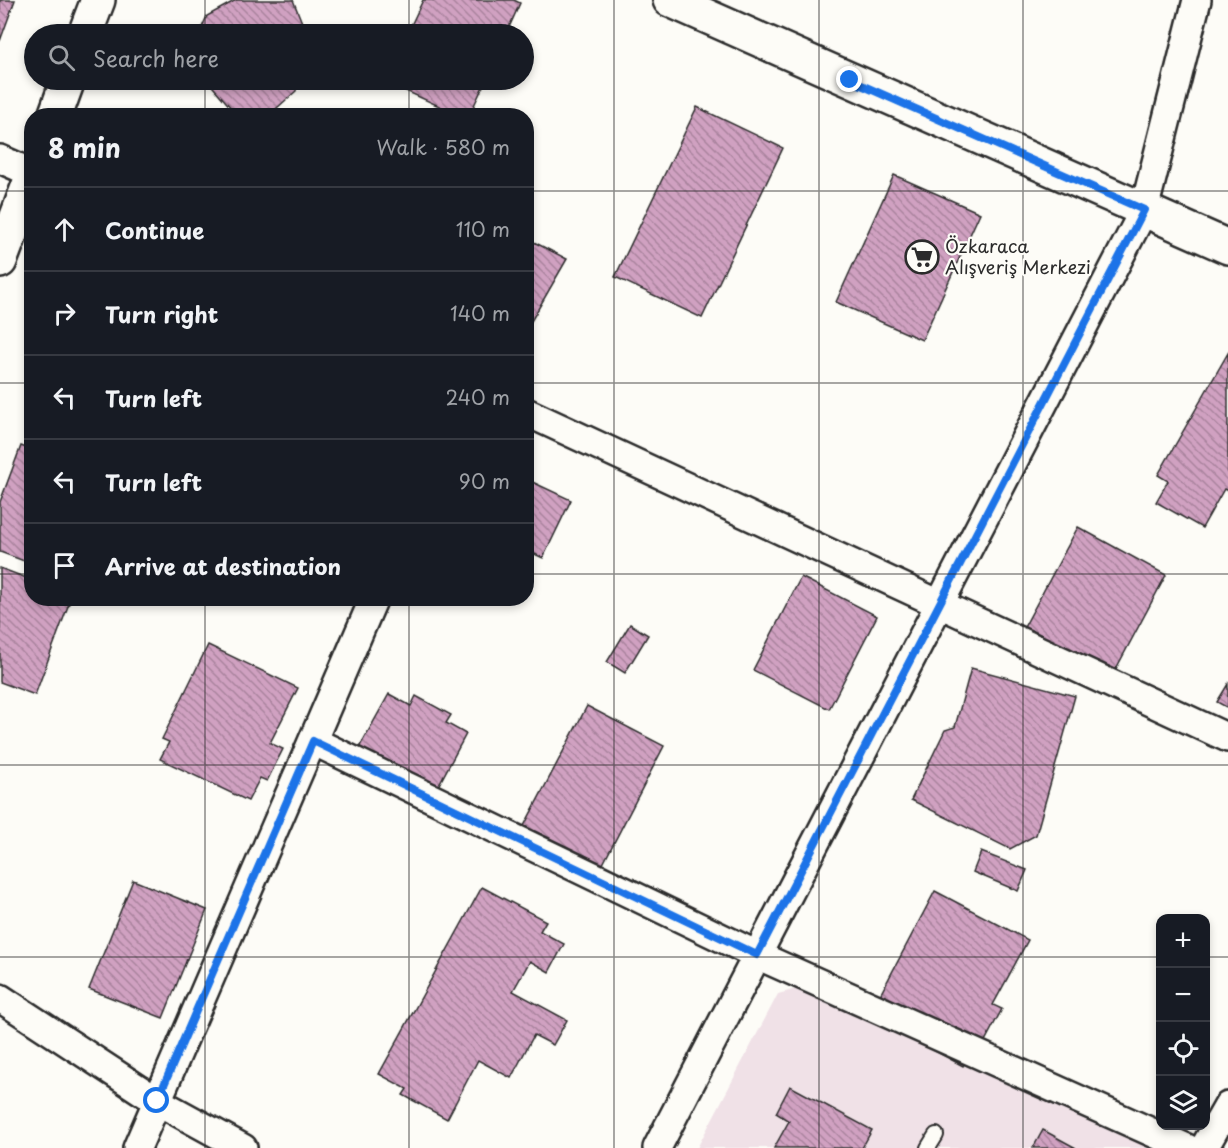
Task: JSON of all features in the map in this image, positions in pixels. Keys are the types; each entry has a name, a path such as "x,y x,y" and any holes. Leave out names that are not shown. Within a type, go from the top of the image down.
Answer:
{"street":[{"path":"89,24 98,0"},
{"path":"670,0 1228,247"},
{"path":"657,1148 1144,210 1197,0"},
{"path":"58,108 64,90"},
{"path":"0,159 24,171"},
{"path":"0,261 24,196"},
{"path":"534,416 1228,738"},
{"path":"137,1148 371,606"},
{"path":"313,741 757,955 1188,1148"},
{"path":"0,998 157,1101 243,1148"},
{"path":"1204,1148 1228,1106"}],"lane":[{"path":"928,1148 936,1135"}],"shaded area":[{"path":"807,986 1154,1148 697,1148 778,994"}],"building":[{"path":"0,0 15,0 0,41"},
{"path":"236,0 293,0 303,24 203,24 207,16"},
{"path":"423,0 514,0 520,3 511,24 412,24"},
{"path":"216,90 296,90 277,108 231,108"},
{"path":"404,90 481,90 473,108 443,108"},
{"path":"697,107 783,148 702,318 615,277"},
{"path":"894,175 980,213 922,340 836,302"},
{"path":"534,242 567,259 534,316"},
{"path":"1228,353 1228,491 1224,489 1202,528 1156,502 1168,481 1158,475"},
{"path":"21,446 24,447 24,561 0,552 0,502"},
{"path":"534,483 571,500 543,558 534,554"},
{"path":"1078,527 1166,575 1110,680 1021,633"},
{"path":"0,568 24,577 24,606 68,606 35,695 0,682"},
{"path":"801,577 877,616 829,709 753,670"},
{"path":"630,624 648,635 625,673 607,662"},
{"path":"208,645 298,688 270,743 283,749 267,781 260,778 248,801 160,759 169,742 162,739"},
{"path":"971,668 1075,696 1036,835 1010,849 911,800 945,730 955,727"},
{"path":"1228,684 1228,708 1217,702"},
{"path":"389,694 411,706 416,696 451,715 446,723 466,734 429,803 349,766"},
{"path":"587,706 664,746 591,887 513,847"},
{"path":"981,852 1027,870 1018,891 973,872"},
{"path":"133,880 207,910 163,1018 89,989"},
{"path":"482,887 546,921 540,931 564,944 549,972 530,961 513,991 567,1020 553,1045 534,1035 511,1078 478,1060 447,1119 403,1095 407,1089 379,1074"},
{"path":"935,891 1028,940 993,1005 1002,1009 984,1043 977,1040 963,1066 869,1016"},
{"path":"790,1086 872,1130 862,1148 774,1148 789,1121 776,1113"},
{"path":"1043,1130 1076,1148 1033,1148"}],"place":[{"name":"Özkaraca Alışveriş Merkezi","path":"922,257"}],"route":[{"path":"157,1101 313,741 757,955 1144,210 850,80"}]}
